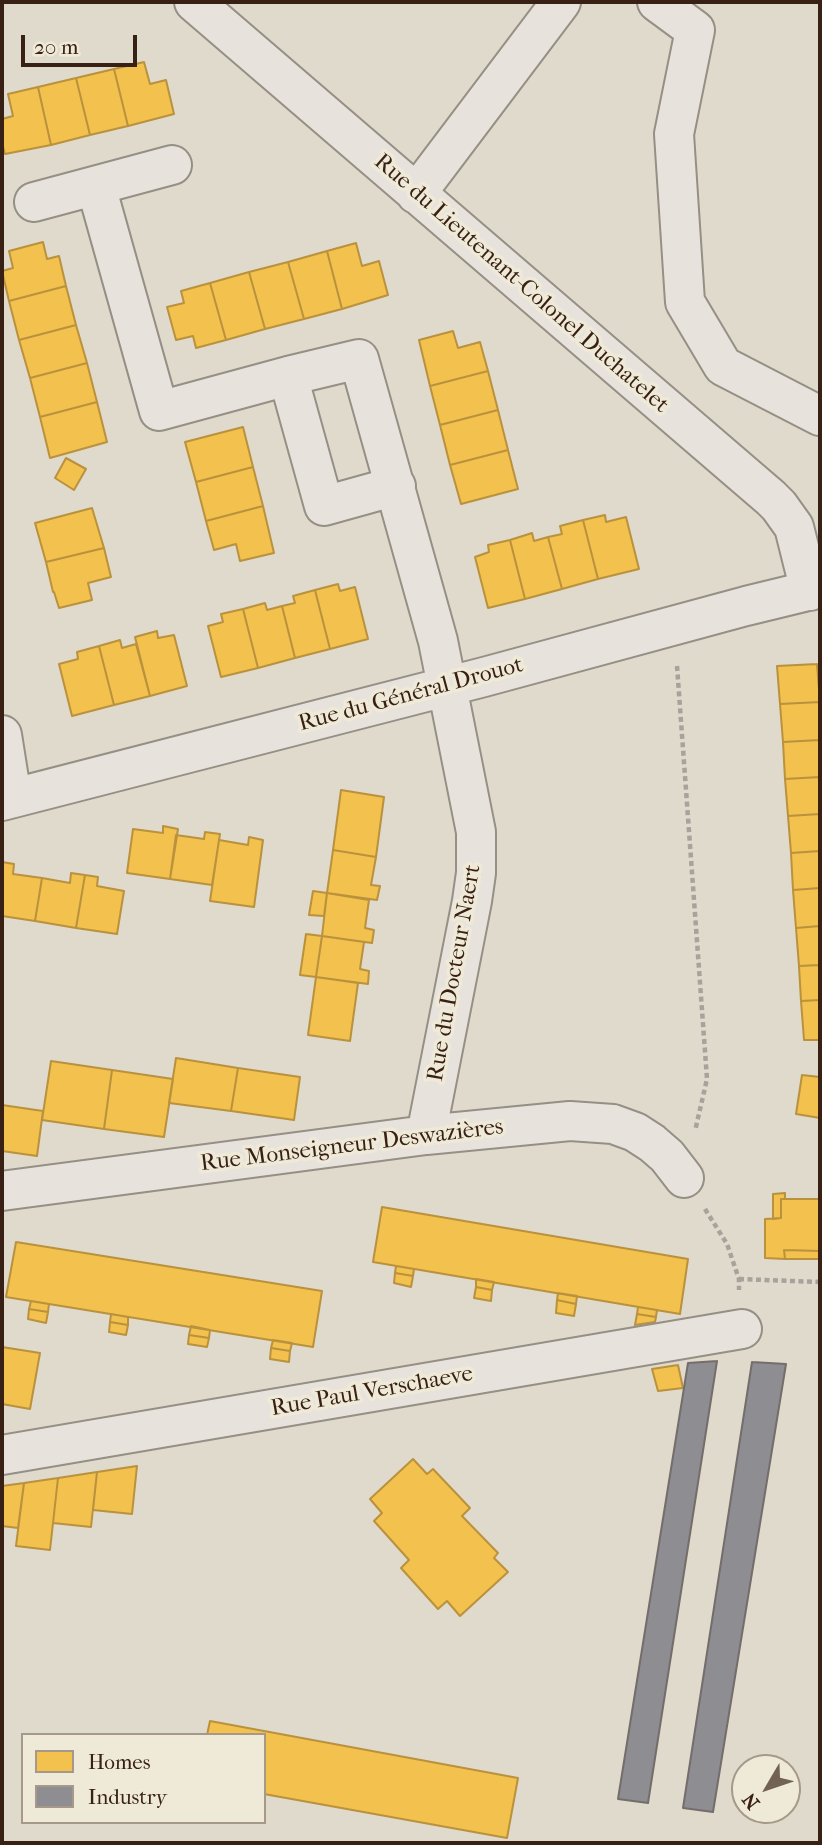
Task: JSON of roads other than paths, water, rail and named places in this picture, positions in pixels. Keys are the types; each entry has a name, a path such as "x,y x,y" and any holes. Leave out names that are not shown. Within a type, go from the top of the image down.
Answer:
{"street":[{"name":"Rue du Lieutenant-Colonel Duchatelet","path":"194,2 779,506 794,527 815,590"},
{"path":"415,194 561,2"},
{"path":"657,2 697,16 674,134 685,302 723,366 820,416"},
{"path":"34,202 172,165"},
{"path":"96,186 159,411 288,376 324,506 396,486"},
{"name":"Rue du Docteur Naert","path":"288,376 359,359 438,641 476,832 476,873 426,1135"},
{"name":"Rue du Général Drouot","path":"7,800 815,590"},
{"path":"2,735 7,800"},
{"name":"Rue Monseigneur Deswazières","path":"2,1191 426,1135 570,1121 613,1124 635,1132 667,1156 684,1178"},
{"name":"Rue Paul Verschaeve","path":"2,1455 742,1329"}]}
